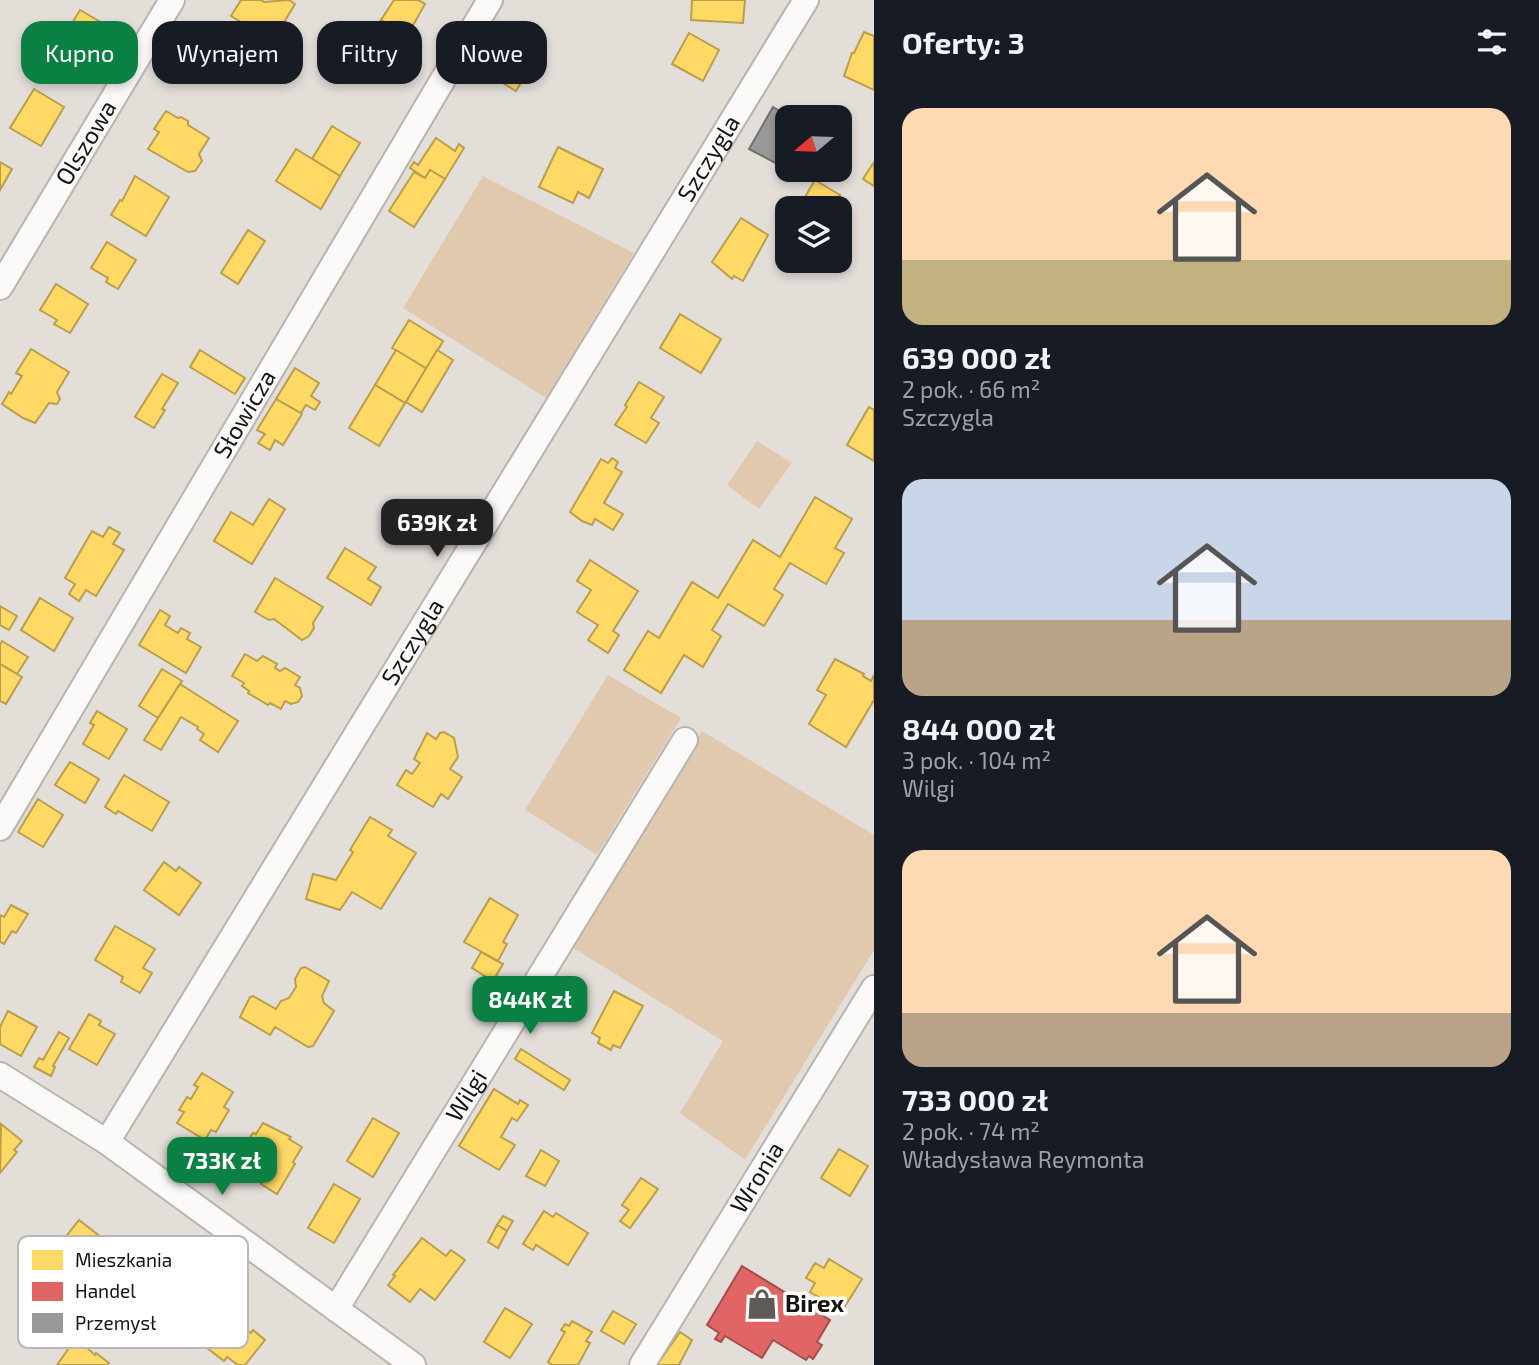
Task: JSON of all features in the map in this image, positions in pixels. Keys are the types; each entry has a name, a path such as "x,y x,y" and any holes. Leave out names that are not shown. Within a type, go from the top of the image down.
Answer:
{"street":[{"name":"Olszowa","path":"0,287 172,0"},
{"name":"Słowicza","path":"0,828 490,0"},
{"name":"Szczygla","path":"107,1142 806,0"},
{"name":"Wilgi","path":"336,1310 685,740"},
{"name":"Wronia","path":"642,1365 874,988"},
{"path":"0,1075 107,1142 235,1236"},
{"path":"248,1245 413,1365"}],"shaded area":[{"path":"483,176 634,253 546,398 403,308"},
{"path":"757,441 792,463 759,509 727,485"},
{"path":"608,675 681,718 597,855 525,810"},
{"path":"702,731 874,835 874,950 745,1160 680,1113 723,1041 572,947"}],"building: Mieszkania":[{"path":"241,0 289,0 295,4 285,21 239,21 231,16"},
{"path":"394,0 418,0 425,4 415,21 381,20"},
{"path":"692,0 745,0 743,23 691,20"},
{"path":"80,10 99,21 73,21"},
{"path":"864,32 874,36 874,90 844,76 852,53"},
{"path":"689,33 719,50 703,81 672,64"},
{"path":"505,84 520,84 516,91"},
{"path":"34,89 64,107 41,146 10,128"},
{"path":"166,111 188,121 188,125 209,138 199,154 202,161 195,171 188,172 148,149 159,132 154,129"},
{"path":"332,126 360,143 340,176 312,159"},
{"path":"436,138 455,151 459,144 464,148 445,179 430,170 425,178 410,168 414,162 418,165"},
{"path":"558,147 603,169 589,198 578,192 573,203 539,187"},
{"path":"296,149 340,176 321,209 276,181"},
{"path":"0,162 12,169 0,190"},
{"path":"874,162 874,186 863,179"},
{"path":"430,170 445,179 414,227 389,211 414,172 425,178"},
{"path":"135,176 169,197 146,236 111,215"},
{"path":"814,182 840,195 839,196 806,196"},
{"path":"741,218 768,235 743,281 734,276 732,279 712,262"},
{"path":"248,230 265,241 238,284 221,273"},
{"path":"107,242 136,260 118,289 106,282 108,278 91,268"},
{"path":"56,284 88,304 70,333 54,324 57,320 40,310"},
{"path":"680,314 721,339 701,373 660,348"},
{"path":"409,320 443,341 427,369 392,348"},
{"path":"31,349 69,372 57,392 60,399 57,404 49,403 35,423 2,404 22,376 16,373"},
{"path":"200,350 245,378 235,394 190,367"},
{"path":"396,350 427,369 405,403 375,385"},
{"path":"437,350 453,360 422,412 406,402"},
{"path":"295,368 319,383 311,396 320,402 315,410 306,405 301,413 276,399"},
{"path":"162,374 178,383 154,428 135,417"},
{"path":"639,382 664,397 651,418 659,423 646,443 615,425"},
{"path":"375,385 405,403 379,446 349,428"},
{"path":"276,399 302,414 283,445 275,440 270,450 258,443 265,434 257,430"},
{"path":"869,407 874,410 874,461 847,445"},
{"path":"612,458 618,462 615,468 622,472 604,503 623,514 613,530 595,519 592,525 582,521 570,512 601,459 608,463"},
{"path":"815,497 852,519 835,548 844,553 826,584 790,563 774,589 783,595 764,626 728,604 712,630 721,636 703,667 684,655 661,693 624,670 648,631 659,638 692,582 718,598 753,540 780,557"},
{"path":"269,499 285,509 252,564 214,541 231,512 253,525"},
{"path":"109,527 120,533 113,544 124,550 96,596 86,590 79,601 69,594 75,584 65,578 92,531 103,537"},
{"path":"345,548 376,567 368,579 381,587 371,605 327,578"},
{"path":"590,560 638,591 613,631 619,635 608,653 588,640 598,625 577,612 591,590 577,581"},
{"path":"275,578 323,607 309,636 302,640 274,619 269,620 255,612"},
{"path":"40,598 73,618 54,651 21,630"},
{"path":"0,606 17,616 9,630 0,625"},
{"path":"160,610 170,616 165,625 178,633 181,628 190,633 187,639 201,647 186,673 139,645"},
{"path":"2,641 28,657 17,674 0,664"},
{"path":"245,654 257,661 263,656 277,664 275,668 280,671 285,668 300,677 295,685 300,688 302,696 298,702 291,704 285,701 281,709 248,693 242,686 244,683 232,676"},
{"path":"835,659 864,674 863,676 871,681 874,675 874,700 846,747 809,724 826,695 817,690"},
{"path":"0,664 22,677 6,704 0,701"},
{"path":"162,669 182,681 158,718 139,706"},
{"path":"180,684 238,721 218,752 200,740 204,734 198,727 181,717 161,750 144,740"},
{"path":"97,711 127,729 109,759 83,744 94,725 90,723"},
{"path":"444,732 454,738 458,757 450,769 462,777 448,799 441,794 433,807 397,785 406,770 412,774 420,763 414,759 427,733 436,739"},
{"path":"70,762 99,779 85,803 55,785"},
{"path":"124,775 169,802 152,831 118,811 116,814 105,807"},
{"path":"38,799 63,815 43,847 18,832"},
{"path":"370,817 392,830 388,836 416,853 381,909 352,892 340,910 306,899 313,874 336,880"},
{"path":"164,862 176,871 179,867 201,883 179,915 144,890"},
{"path":"490,898 518,915 503,942 507,944 498,961 464,942"},
{"path":"11,905 28,914 16,933 12,931 4,944 0,942 0,915 4,917"},
{"path":"115,926 155,949 143,968 152,973 140,993 121,982 123,977 95,960"},
{"path":"481,952 503,964 493,981 472,968"},
{"path":"305,967 329,981 322,996 324,1003 334,1011 313,1046 308,1047 275,1027 270,1035 240,1017 253,996 276,1009 281,1001 289,998 296,987 295,979 301,968"},
{"path":"614,991 643,1006 620,1048 613,1045 611,1050 598,1043 600,1038 592,1033"},
{"path":"8,1011 37,1027 21,1056 0,1044 0,1027"},
{"path":"89,1014 101,1021 99,1025 115,1034 97,1065 69,1049"},
{"path":"59,1032 69,1038 53,1066 55,1067 51,1076 34,1067 39,1058 43,1060"},
{"path":"521,1049 570,1080 564,1090 515,1059"},
{"path":"202,1073 233,1092 224,1107 229,1110 216,1132 211,1130 205,1140 177,1123 184,1112 179,1110 187,1097 191,1099 198,1087 194,1085"},
{"path":"494,1089 518,1104 520,1100 528,1105 517,1121 512,1118 501,1137 515,1145 499,1170 459,1146"},
{"path":"373,1118 399,1133 373,1177 347,1161"},
{"path":"263,1123 291,1137 289,1139 302,1147 277,1194 261,1184 269,1172 243,1156 250,1145 246,1143"},
{"path":"1,1124 22,1141 14,1150 17,1152 0,1173"},
{"path":"839,1149 868,1166 850,1196 821,1178"},
{"path":"541,1150 559,1161 545,1186 526,1176"},
{"path":"641,1178 658,1189 630,1228 620,1221 629,1210 622,1205"},
{"path":"334,1184 360,1199 334,1243 308,1228"},
{"path":"544,1211 553,1217 556,1213 588,1233 568,1265 536,1245 533,1250 523,1244"},
{"path":"503,1216 513,1221 507,1231 497,1225"},
{"path":"79,1220 100,1236 66,1236"},
{"path":"497,1225 507,1231 498,1248 488,1242"},
{"path":"422,1238 446,1256 451,1250 465,1260 435,1300 420,1289 410,1302 388,1285"},
{"path":"829,1259 862,1279 842,1311 810,1292 815,1283 806,1278 815,1263 824,1268"},
{"path":"505,1308 532,1324 510,1358 484,1342"},
{"path":"613,1311 636,1324 624,1344 601,1331"},
{"path":"572,1321 592,1332 586,1341 590,1343 578,1365 552,1365 548,1362 565,1332 561,1330 565,1324 569,1326"},
{"path":"253,1330 265,1340 245,1365 238,1365 227,1357 224,1361 207,1348 248,1348 248,1331 251,1333"},
{"path":"680,1332 692,1340 679,1365 657,1365"},
{"path":"69,1348 87,1348 109,1363 107,1365 57,1365"}],"building: Handel":[{"name":"Birex","path":"742,1266 830,1320 817,1342 822,1345 813,1359 809,1356 806,1360 773,1340 762,1358 725,1336 721,1342 715,1339 719,1333 707,1325"}],"building: Przemysł":[{"path":"773,107 775,108 775,163 749,149"}],"place":[{"name":"Birex","path":"762,1304"}]}
